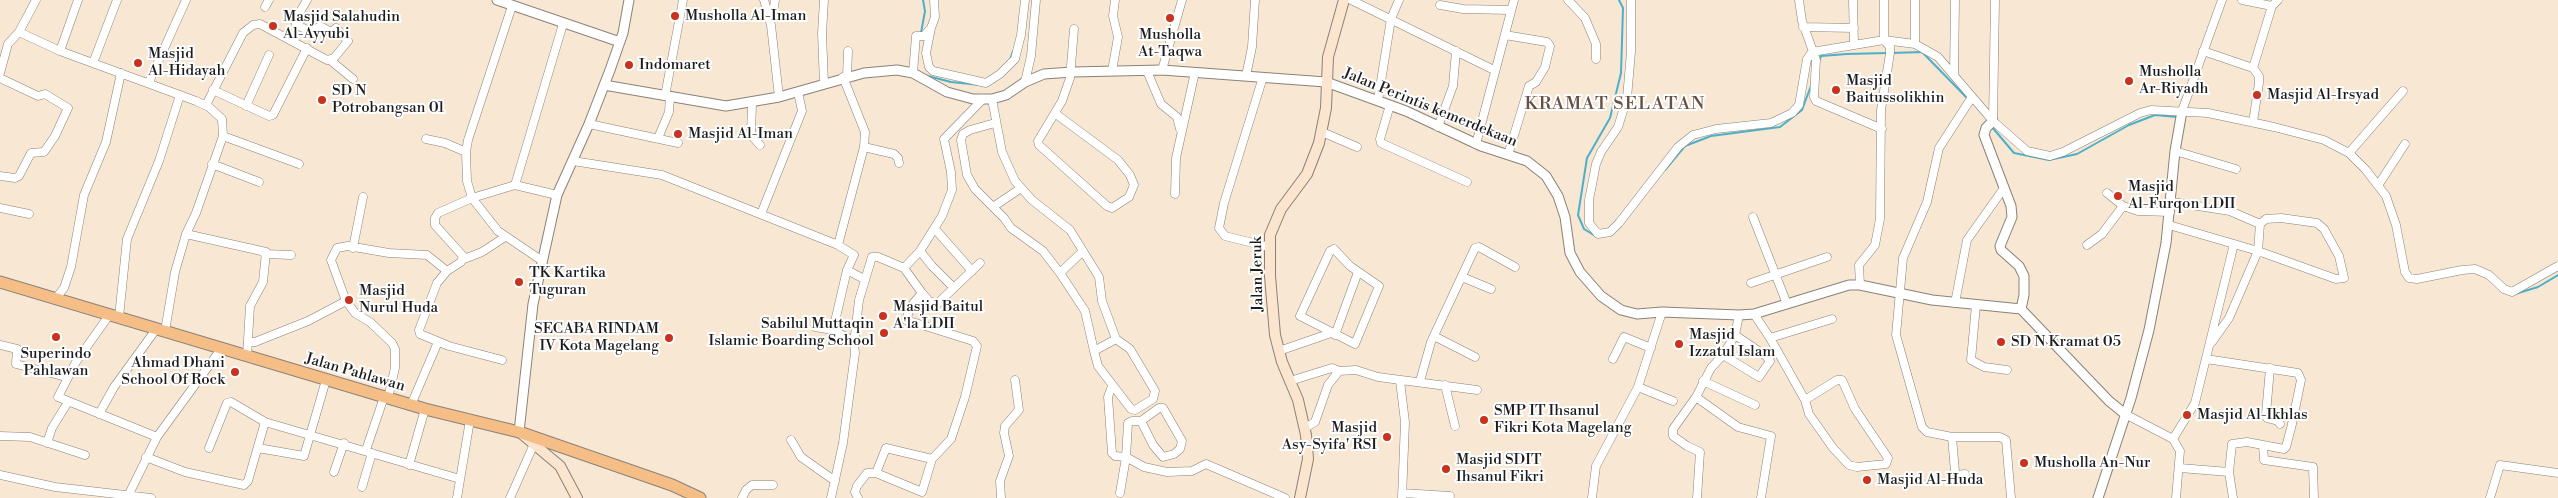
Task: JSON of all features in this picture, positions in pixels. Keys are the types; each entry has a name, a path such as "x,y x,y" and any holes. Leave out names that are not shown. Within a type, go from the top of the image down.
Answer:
{"main road":[{"name":"Jalan Jeruk","path":"1300,498 1308,459 1306,428 1275,335 1269,247 1274,222 1307,174 1322,132 1326,108 1326,82 1330,48 1344,0"},
{"name":"Jalan Pahlawan","path":"0,282 425,409 519,432 672,485 700,498"},
{"path":"519,432 560,466 574,497"},
{"path":"560,466 564,453 571,451"}],"street":[{"path":"0,73 8,44 19,32 36,0"},
{"path":"60,51 78,0"},
{"path":"92,63 118,0"},
{"path":"149,82 186,0"},
{"path":"307,0 297,17 296,24 312,33 320,26 331,32 336,28 348,40 334,58 330,60"},
{"path":"497,0 620,42"},
{"path":"519,432 533,304 541,260 557,195 589,124 620,42 629,0"},
{"path":"658,138 669,112 667,97 683,0"},
{"path":"764,0 771,25 780,97"},
{"path":"771,25 775,0"},
{"path":"824,0 822,33 824,84"},
{"path":"934,0 935,18 926,53 929,67 933,71 977,83 986,83 1000,74 1015,59 1021,35 1025,0"},
{"path":"1025,82 1031,56 1036,0"},
{"path":"1112,71 1118,37 1113,16 1115,0"},
{"path":"1162,70 1182,0"},
{"path":"1246,76 1252,47 1255,0"},
{"path":"1351,0 1494,70"},
{"path":"1378,100 1391,19 1399,0"},
{"path":"1476,144 1514,0"},
{"path":"1568,0 1585,18 1596,44 1596,60"},
{"path":"1631,0 1631,52 1627,98 1618,127 1601,152 1596,164 1589,200 1589,223 1598,234 1610,232 1619,223 1678,147 1693,135 1716,129 1770,123 1792,113 1799,105 1806,59 1812,52 1884,40 1915,44 1938,57 1972,97 1990,124 2027,151 2050,156 2151,110 2208,113 2253,122 2324,140 2348,154 2378,184 2386,196 2396,225 2405,272 2409,278 2417,279 2475,269 2489,275 2504,289 2512,292 2558,266"},
{"path":"1799,0 1803,26 1816,66 1814,97 1816,101 1882,129"},
{"path":"1853,0 1854,45"},
{"path":"1860,285 1860,261 1875,245 1877,239 1881,196 1881,110 1890,50 1884,40 1884,0"},
{"path":"1915,0 1915,44"},
{"path":"1954,74 1955,0"},
{"path":"1995,0 1990,124 1984,135 2011,206 2012,217 2000,246 2001,250 2019,266 2024,276 2024,296 2021,309 2102,394 2125,414 2173,439 2180,452 2176,498"},
{"path":"2098,498 2149,330 2172,202 2175,151 2182,111 2222,0"},
{"path":"2242,0 2275,3 2254,68"},
{"path":"1440,5 1511,10"},
{"path":"512,6 466,152 467,181 472,198 505,237 541,260"},
{"path":"206,105 243,33 253,25 260,24 330,60 353,79"},
{"path":"515,185 563,24"},
{"path":"1803,26 1854,28"},
{"path":"913,73 920,36 931,28"},
{"path":"1056,114 1118,160 1125,168 1134,185 1129,197 1122,203 1112,208 1107,206 1039,145 1038,142 1056,114 1072,72 1074,29"},
{"path":"19,32 60,51 149,82 206,105 222,119 223,136 196,213 186,234 161,330 114,387 99,414"},
{"path":"1505,35 1547,42 1550,46 1544,68 1536,82 1529,86 1508,155"},
{"path":"213,90 269,116 277,112 307,48"},
{"path":"838,245 864,147 863,124 845,77 848,51"},
{"path":"1438,126 1454,82 1456,51"},
{"path":"2203,51 2254,68 2259,76 2259,83 2253,122"},
{"path":"246,106 269,55"},
{"path":"604,85 726,106 780,97 845,77 898,70 913,73 927,83 947,92 987,99"},
{"name":"Jalan Perintis kemerdekaan","path":"987,99 1006,95 1025,82 1044,74 1072,72 1162,70 1326,82 1378,100 1476,144 1526,161 1546,176 1553,185 1565,218 1570,253 1580,272 1602,296 1621,310 1636,314 1662,312 1754,314 1849,285 1860,285 1955,303 2021,309"},
{"path":"1147,71 1161,104 1177,117 1181,131"},
{"path":"1175,194 1176,158 1195,72"},
{"path":"56,298 64,288 71,267 84,196 106,142 121,73"},
{"path":"1263,77 1218,228 1225,236 1269,247"},
{"path":"0,78 38,96 45,94 68,108 55,136 44,152 31,153 20,176 16,178 0,176"},
{"path":"2348,154 2403,90"},
{"path":"761,214 802,111 798,92"},
{"path":"157,437 68,402 61,399 58,395 66,377 114,315 127,239 159,161 180,95"},
{"path":"1972,97 1939,148 1927,202 1903,258 1898,293 1896,334 1922,428 1927,432 1952,437 2000,437 2006,440 2011,498"},
{"path":"987,99 995,123 1002,152 1015,181 1032,200 1070,230 1082,252 1100,277 1102,301 1116,339 1130,349 1155,391 1154,395 1142,407 1131,409 1098,366 1085,311 1060,273 1043,251 1011,228 975,189 967,175 961,140 963,134 970,130 995,123"},
{"path":"904,268 935,229 953,184 944,139 987,99"},
{"path":"752,103 751,136 760,145"},
{"path":"1390,105 1380,139 1381,143 1467,182"},
{"path":"589,124 678,143"},
{"path":"1322,132 1357,147"},
{"path":"223,136 299,164"},
{"path":"426,139 445,143 466,152"},
{"path":"2378,184 2404,144"},
{"path":"864,147 894,154 898,158 899,163"},
{"path":"2175,151 2236,169"},
{"path":"573,161 662,175 838,245 854,255 847,270 833,330"},
{"path":"212,164 258,182"},
{"path":"464,259 434,222 438,213 472,198 515,185 557,195"},
{"path":"993,207 1021,188"},
{"path":"1955,303 1967,240 2004,188"},
{"path":"2108,193 2123,206 2138,210 2170,212"},
{"path":"353,248 363,197"},
{"path":"2172,202 2230,211 2260,224"},
{"path":"2087,245 2102,234 2123,206"},
{"path":"0,208 29,214"},
{"path":"1753,217 1786,304"},
{"path":"2168,225 2258,251 2336,279 2344,278 2344,270 2339,256 2324,229 2317,223 2281,218 2266,219 2260,224 2258,251 2229,318 2210,345"},
{"path":"935,229 972,271"},
{"path":"186,234 265,254 291,255"},
{"path":"502,360 438,342 420,334 419,330 437,284 447,272 464,259 482,252 505,237"},
{"path":"2173,439 2195,403 2234,244"},
{"path":"1420,381 1434,336 1476,247 1515,267"},
{"path":"362,487 369,451 395,368 395,349 392,342 370,322 355,313 346,301 332,260 337,248 427,255 447,272"},
{"path":"920,250 932,266 954,288"},
{"path":"1336,250 1358,272 1377,283 1379,288 1357,343 1354,344 1301,318 1300,315 1330,251 1336,250"},
{"path":"1060,273 1082,252"},
{"path":"248,356 250,306 264,282 265,254"},
{"path":"830,498 843,443 855,353 854,344 859,300 864,278 873,256 904,268 929,301 937,304 980,263"},
{"path":"1751,283 1827,257"},
{"path":"847,270 864,278"},
{"path":"1333,334 1358,272"},
{"path":"1462,277 1491,289"},
{"path":"858,498 855,492 857,486 867,473 876,473 922,492 932,459 950,439 967,389 977,346 973,342 906,320 911,306 922,293"},
{"path":"248,342 256,342 308,322 346,301"},
{"path":"1976,305 1971,360 1984,367 2007,370"},
{"path":"1592,498 1596,466 1638,387 1662,312"},
{"path":"1754,314 1770,338 1805,400 1809,414 1849,465 1857,467 1886,464 1888,458 1855,409 1842,380 1837,380 1805,400"},
{"path":"1697,498 1700,452 1687,446 1672,433 1696,397 1703,381 1723,355 1735,335 1739,315"},
{"path":"1770,338 1832,319"},
{"path":"815,327 833,330 854,344"},
{"path":"1279,351 1333,334"},
{"path":"1723,355 1754,376 1760,376 1769,358 1735,335"},
{"path":"1434,336 1474,358"},
{"path":"1613,359 1624,337 1651,348"},
{"path":"1094,351 1116,339"},
{"path":"411,404 438,342"},
{"path":"0,345 17,349 16,364 66,377"},
{"path":"128,496 157,437 221,349"},
{"path":"2206,359 2298,373 2301,380 2284,449 2247,442 2232,444 2229,472 2233,498"},
{"path":"1290,381 1332,368 1339,371 1356,370 1378,378 1420,381 1477,390"},
{"path":"2270,368 2266,414 2267,418 2280,424"},
{"path":"1306,428 1315,422 1328,385 1339,371"},
{"path":"258,448 304,456 326,380"},
{"path":"1001,498 1000,481 1008,456 1004,433 1005,426 1019,410 1015,380"},
{"path":"1400,381 1405,422 1402,495 1450,496"},
{"path":"1703,381 1755,405"},
{"path":"1445,385 1455,426"},
{"path":"1112,386 1108,397 1112,453 1114,456 1126,457 1144,467 1167,472 1192,471 1206,464 1285,498"},
{"path":"1638,387 1673,401"},
{"path":"1696,397 1738,427 1771,436 1761,498"},
{"path":"48,442 52,428 68,402"},
{"path":"209,448 227,403 231,402 265,422 460,479"},
{"path":"1120,493 1126,457 1128,424 1132,421 1141,421 1159,408 1166,410 1182,441 1180,449 1174,454 1163,457 1153,445 1141,421"},
{"path":"409,464 425,409"},
{"path":"457,498 470,420"},
{"path":"146,456 185,472 241,486 248,481 265,422"},
{"path":"0,436 30,437 84,455"},
{"path":"1952,437 1956,474 1965,474"},
{"path":"791,440 801,456 835,481"},
{"path":"334,472 344,444"},
{"path":"510,498 534,444"},
{"path":"2263,445 2264,460 2313,467 2314,498"},
{"path":"876,473 886,448 932,459"},
{"path":"2490,498 2500,465 2558,473"},
{"path":"2180,468 2229,472"},
{"path":"0,475 55,487 151,498"},
{"path":"742,498 746,490 752,485 773,484"}],"waterway":[{"path":"921,33 925,11 923,0"},
{"path":"1597,237 1584,229 1578,215 1587,158 1610,118 1621,73 1623,8 1619,0"},
{"path":"1010,60 1013,51"},
{"path":"1892,53 1922,52 1968,99"},
{"path":"1820,59 1821,56 1887,53"},
{"path":"924,75 951,82 981,85"},
{"path":"1665,170 1685,146 1711,136 1780,127 1802,110 1812,83"},
{"path":"1992,127 2014,153 2049,160 2077,154 2129,125 2155,115 2177,117"},
{"path":"2515,294 2538,287 2558,275"}],"place":[{"name":"Musholla Al-Iman","path":"675,16"},
{"name":"Musholla At-Taqwa","path":"1170,18"},
{"name":"Masjid Salahudin Al-Ayyubi","path":"273,26"},
{"name":"Masjid Al-Hidayah","path":"138,63"},
{"name":"Indomaret","path":"629,65"},
{"name":"Musholla Ar-Riyadh","path":"2129,81"},
{"name":"Masjid Baitussolikhin","path":"1836,90"},
{"name":"Masjid Al-Irsyad","path":"2257,95"},
{"name":"SD N Potrobangsan 01","path":"322,100"},
{"name":"Masjid Al-Iman","path":"678,134"},
{"name":"Masjid Al-Furqon LDII","path":"2118,196"},
{"name":"TK Kartika Tuguran","path":"519,282"},
{"name":"Masjid Nurul Huda","path":"349,300"},
{"name":"Masjid Baitul A'la LDII","path":"883,316"},
{"name":"Sabilul Muttaqin Islamic Boarding School","path":"884,333"},
{"name":"Superindo Pahlawan","path":"56,337"},
{"name":"SECABA RINDAM IV Kota Magelang","path":"669,338"},
{"name":"SD N Kramat 05","path":"2001,342"},
{"name":"Masjid Izzatul Islam","path":"1679,344"},
{"name":"Ahmad Dhani School Of Rock","path":"235,372"},
{"name":"Masjid Al-Ikhlas","path":"2187,415"},
{"name":"SMP IT Ihsanul Fikri Kota Magelang","path":"1484,420"},
{"name":"Masjid Asy-Syifa' RSI","path":"1387,437"},
{"name":"Musholla An-Nur","path":"2024,463"},
{"name":"Masjid SDIT Ihsanul Fikri","path":"1446,469"},
{"name":"Masjid Al-Huda","path":"1867,480"}],"district":[{"name":"KRAMAT SELATAN","path":"1615,105"}]}
